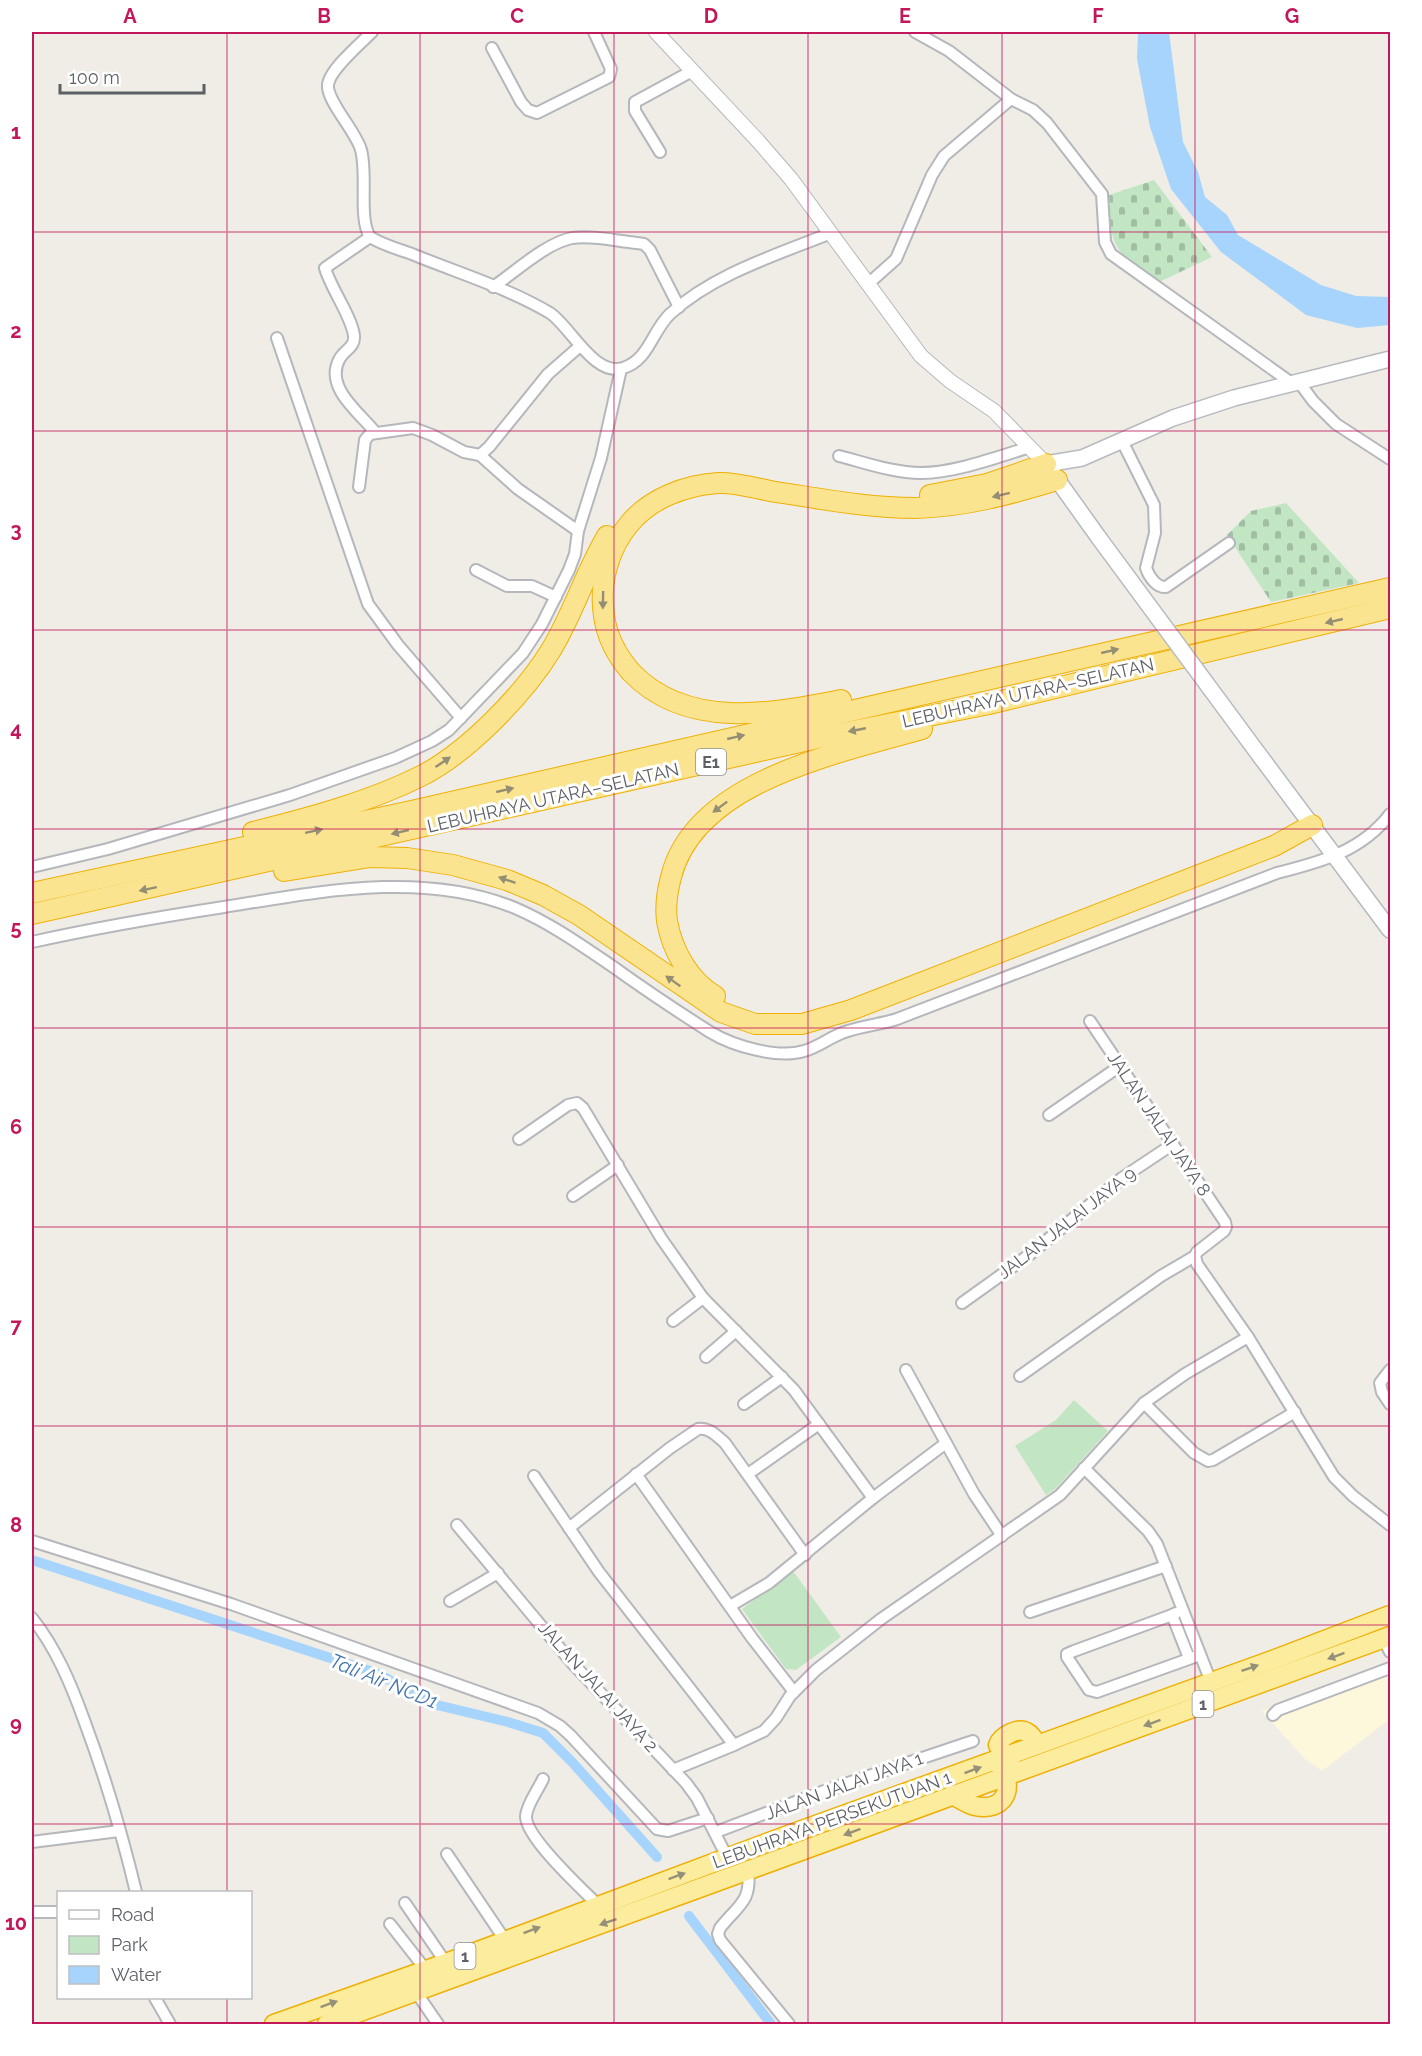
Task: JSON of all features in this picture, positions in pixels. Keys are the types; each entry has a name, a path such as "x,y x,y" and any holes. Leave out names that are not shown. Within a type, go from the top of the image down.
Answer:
{"highway":[{"path":"1051,472 992,498 954,505 912,508 840,502 721,483 670,493 631,522 621,535 605,571 602,603 606,628 614,649 638,680 658,694 679,704 719,713 752,713 808,706 965,676 1075,660"},
{"path":"194,857 205,847 214,843 335,809 395,788 449,759 522,690 550,651 612,528 628,508 669,482 684,477 715,474 758,478 841,492 911,496 940,494 1051,472"},
{"name":"LEBUHRAYA UTARA–SELATAN","path":"32,893 416,810 1390,588"},
{"name":"LEBUHRAYA UTARA–SELATAN","path":"32,914 818,738 988,704 1390,608"},
{"path":"988,704 967,716 803,763 752,787 712,813 684,844 674,862 666,897 670,937 679,957 693,978 708,992 751,1012 766,1016 811,1012 1267,835 1296,821 1308,820"},
{"path":"184,881 198,885 370,857 406,858 453,865 507,880 543,895 579,915 721,1012 755,1024 801,1024 851,1010 1274,846 1308,820"},
{"name":"LEBUHRAYA PERSEKUTUAN 1","path":"1006,1767 1037,1745 1390,1615"},
{"name":"LEBUHRAYA PERSEKUTUAN 1","path":"274,2025 728,1857 1388,1642"},
{"name":"LEBUHRAYA PERSEKUTUAN 1","path":"327,2025 954,1795 972,1805 983,1807 995,1804 1006,1795 1008,1783 1006,1767"}],"main road":[{"path":"1390,359 1215,404 1173,418 1051,472 1390,930"}],"street":[{"path":"372,32 334,72 328,84 330,94 361,149 365,174 366,228 370,237 493,287 557,318 580,346 604,364 621,369 630,365 644,353 661,323 679,307 718,280 831,233"},
{"path":"492,48 521,102 528,110 537,113 609,77 611,69 594,32"},
{"path":"656,32 780,165 910,343 928,363 956,386 994,411 1051,472"},
{"path":"915,32 949,51 1011,99 1033,110 1047,123 1101,194 1105,242 1111,254 1296,383 1336,424 1390,459"},
{"path":"660,152 635,111 635,102 693,71"},
{"path":"868,284 896,259 932,175 944,156 1011,99"},
{"path":"370,237 325,268 337,298 349,318 354,335 351,347 338,364 338,388 375,432"},
{"path":"493,287 529,261 565,240 580,237 637,243 648,246 679,307"},
{"path":"277,338 368,604 398,645 461,718"},
{"path":"480,455 548,374 580,346"},
{"path":"32,867 108,849 281,798 395,758 438,738 461,718 523,653 556,597 575,554 578,531 601,458 621,369"},
{"path":"359,487 367,437 375,432 413,428 464,452 480,455 518,489 578,531"},
{"path":"1122,441 1154,505 1155,527 1146,568 1157,584 1166,587 1229,543"},
{"path":"839,456 884,468 921,473 957,468 1030,447"},
{"path":"476,570 507,586 532,586 556,597"},
{"path":"32,942 88,929 331,892 394,886 430,888 495,902 529,915 587,949 718,1037 752,1048 795,1053 808,1050 844,1033 897,1019 1278,873 1323,861 1356,846 1369,837 1390,814"},
{"name":"JALAN JALAI JAYA 8","path":"1090,1021 1220,1213 1227,1227 1195,1256"},
{"path":"1049,1115 1120,1066"},
{"path":"519,1139 562,1109 577,1103 588,1113 666,1246 703,1298 794,1390 873,1498"},
{"name":"JALAN JALAI JAYA 9","path":"962,1303 1029,1255 1122,1178 1173,1144"},
{"path":"573,1196 618,1165"},
{"path":"1020,1376 1161,1276 1195,1256 1197,1264 1248,1337 1334,1477 1353,1496 1390,1524"},
{"path":"673,1321 703,1298"},
{"path":"706,1356 736,1331"},
{"path":"673,1770 764,1731 794,1692 816,1670 881,1619 1060,1495 1144,1404 1185,1374 1248,1337"},
{"path":"906,1370 975,1494 1002,1536"},
{"path":"1387,1373 1381,1380 1380,1388 1390,1404"},
{"path":"744,1404 782,1377"},
{"path":"1144,1404 1194,1453 1208,1461 1214,1460 1295,1412"},
{"path":"748,1474 819,1424"},
{"path":"569,1528 670,1448 703,1428 725,1443 806,1555"},
{"path":"730,1606 769,1583 873,1498 946,1443"},
{"path":"1084,1468 1148,1531 1157,1544 1166,1566 1189,1658"},
{"path":"636,1474 794,1692"},
{"path":"534,1476 599,1572 734,1745"},
{"name":"JALAN JALAI JAYA 2","path":"457,1525 573,1664 697,1798 728,1857"},
{"path":"32,1541 231,1604 538,1713 555,1722 571,1736 657,1829 668,1831 708,1818"},
{"path":"1030,1612 1166,1566"},
{"path":"450,1601 498,1573"},
{"path":"1177,1612 1200,1655 1211,1682"},
{"path":"1177,1612 1066,1654 1089,1690 1097,1692 1200,1655"},
{"path":"32,1618 58,1657 77,1701 104,1774 135,1891"},
{"path":"1273,1714 1278,1710 1390,1668"},
{"name":"JALAN JALAI JAYA 1","path":"716,1832 827,1790 973,1741"},
{"path":"543,1779 527,1810 526,1823 538,1841 598,1905"},
{"path":"32,1842 119,1831"},
{"path":"447,1854 505,1940"},
{"path":"748,1871 750,1885 748,1893 720,1928 718,1934 720,1940 789,2025"},
{"path":"405,1903 446,1963"},
{"path":"32,1912 57,1912"},
{"path":"390,1924 426,1970"},
{"path":"416,1992 438,2025"},
{"path":"156,1999 170,2025"}],"shaded area":[{"path":"1390,1662 1390,1719 1322,1771 1305,1759 1262,1711"}],"green space":[{"path":"1154,180 1212,257 1159,282 1120,252 1113,237 1110,216 1109,195"},
{"path":"1286,503 1359,583 1271,602 1227,535 1251,511"},
{"path":"1074,1400 1108,1431 1055,1489 1046,1495 1015,1446 1056,1420"},
{"path":"793,1571 841,1637 796,1670 786,1669 742,1609"}],"water":[{"path":"1138,32 1169,32 1183,142 1198,172 1205,197 1227,215 1238,235 1321,285 1356,296 1390,297 1390,325 1357,328 1306,315 1221,252 1171,189 1150,127 1137,59"}],"waterway":[{"name":"Tali Air NCD1","path":"32,1560 376,1673 437,1705 543,1733 657,1857"},
{"path":"689,1916 771,2024"}]}
